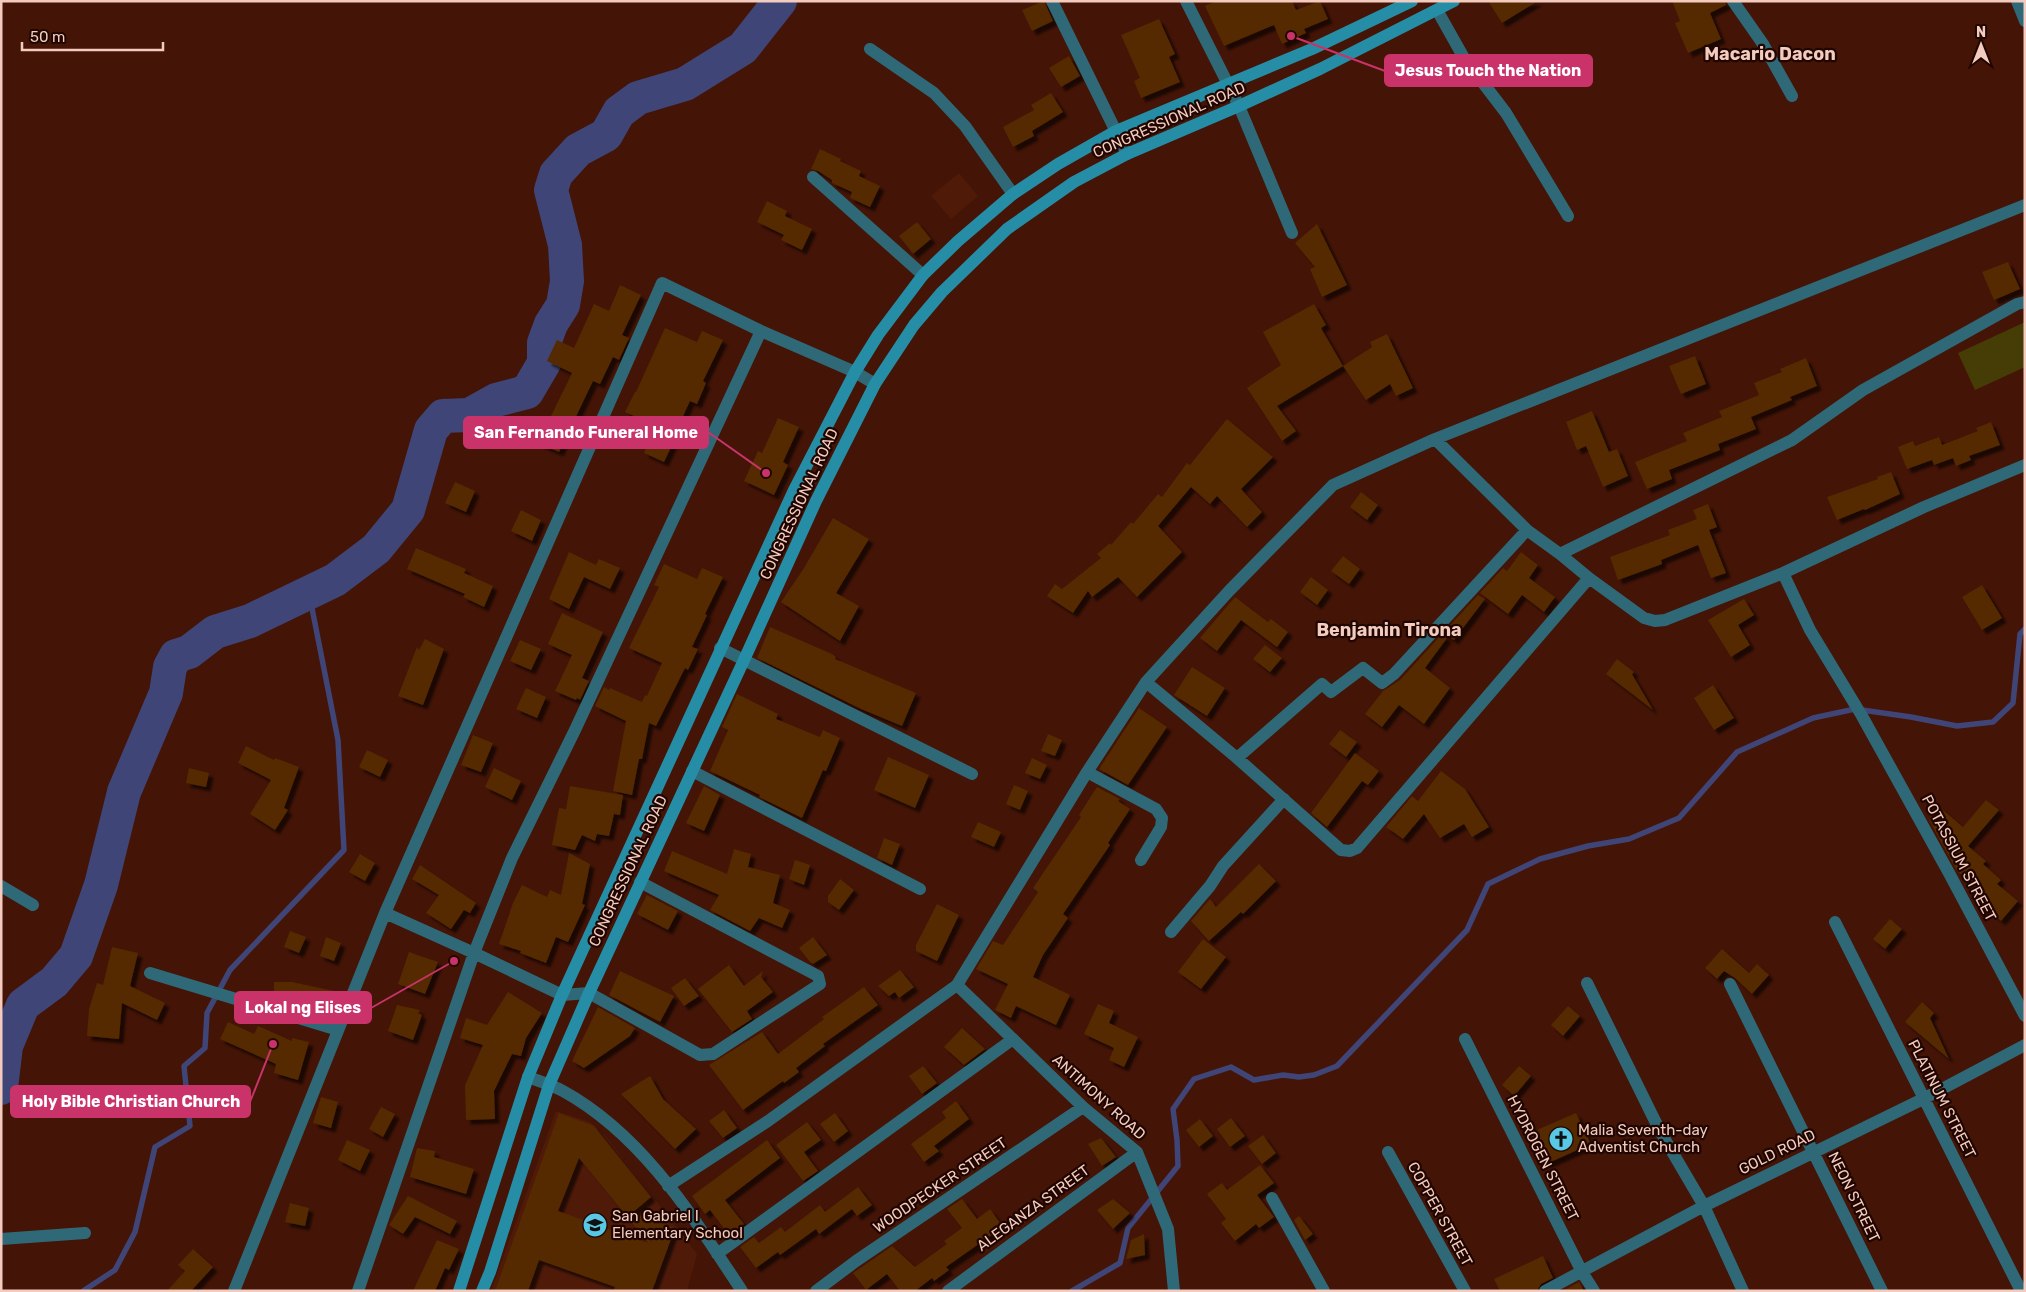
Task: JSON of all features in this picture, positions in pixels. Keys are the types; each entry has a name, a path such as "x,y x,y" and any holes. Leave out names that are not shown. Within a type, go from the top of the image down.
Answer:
{"main road":[{"name":"CONGRESSIONAL ROAD","path":"459,1291 528,1077 562,995 794,490 855,372 878,335 923,275 990,212 1058,164 1116,131 1312,49 1412,1"},
{"name":"CONGRESSIONAL ROAD","path":"482,1291 490,1272 549,1085 588,993 744,660 816,501 875,384 914,325 942,292 1007,229 1074,182 1126,154 1320,69 1454,1"},
{"path":"990,212 1007,229"},
{"path":"587,944 607,954"}],"street":[{"path":"1052,1 1126,154"},
{"path":"1186,1 1229,84 1292,233"},
{"path":"1733,1 1763,44 1792,96"},
{"path":"2017,1 2025,21"},
{"path":"1437,10 1464,58 1506,113 1568,216"},
{"path":"870,48 934,93 965,126 1013,194"},
{"path":"813,177 923,275"},
{"path":"668,1186 768,1121 957,985 1087,772 1146,682 1229,591 1333,485 1435,439 2025,205"},
{"path":"234,1291 384,913 662,283 761,331 855,372 875,384"},
{"path":"1560,554 1792,440 1863,390 2018,304 2025,302"},
{"path":"358,1291 474,952 512,858 761,331"},
{"path":"1435,439 1526,530 1644,618 1655,620 1666,620 1783,573 1924,507 2025,465"},
{"path":"1237,758 1322,684 1331,692 1363,668 1382,683 1394,674 1526,530"},
{"name":"POTASSIUM STREET","path":"1783,573 1810,630 1851,696 1949,873 2025,1016"},
{"path":"1146,682 1237,758 1341,850 1350,851 1357,848 1589,578"},
{"path":"720,648 972,774"},
{"path":"692,771 920,889"},
{"path":"1087,772 1156,808 1162,818 1161,827 1141,860"},
{"path":"1171,932 1210,886 1223,866 1284,800"},
{"path":"384,913 474,952 562,995 588,993 700,1055 713,1054 820,984 818,976 640,882"},
{"path":"1,886 33,906"},
{"name":"PLATINUM STREET","path":"1835,922 2021,1291"},
{"path":"150,973 338,1030"},
{"path":"1587,983 1660,1131 1704,1206 1743,1291"},
{"name":"NEON STREET","path":"1730,984 1882,1291"},
{"name":"ANTIMONY ROAD","path":"957,985 1083,1107 1138,1152 1168,1229 1174,1291"},
{"path":"717,1254 1013,1039"},
{"name":"HYDROGEN STREET","path":"1466,1039 1582,1272 1594,1291"},
{"name":"GOLD ROAD","path":"1545,1291 1704,1206 1923,1099 2025,1045"},
{"path":"528,1077 562,1090 588,1106 641,1152 668,1186 742,1291"},
{"name":"WOODPECKER STREET","path":"816,1291 856,1261 1083,1107"},
{"name":"ALEGANZA STREET","path":"948,1291 1138,1152"},
{"name":"COPPER STREET","path":"1388,1152 1465,1291"},
{"path":"1272,1198 1324,1291"},
{"path":"1,1239 84,1233"}],"shaded area":[{"path":"959,173 978,196 951,219 931,196"},
{"path":"2025,322 2025,367 1975,390 1958,353"},
{"name":"San Gabriel I Elementary School","path":"556,1111 590,1122 606,1136 697,1254 687,1291 491,1291"}],"building":[{"path":"1044,1 1053,21 1032,31 1022,10"},
{"path":"1216,1 1292,1 1296,10 1320,1 1328,19 1304,29 1306,33 1282,44 1274,25 1224,46 1205,6"},
{"path":"1488,1 1538,1 1502,23"},
{"path":"1672,1 1725,1 1726,5 1710,13 1721,39 1688,53 1675,23 1680,21"},
{"path":"1159,19 1175,54 1169,57 1180,82 1141,98 1134,81 1140,78 1121,35"},
{"path":"1069,56 1080,76 1061,87 1049,68"},
{"path":"1051,93 1063,112 1032,131 1034,136 1013,147 1003,127 1034,110 1031,105"},
{"path":"820,149 861,171 859,176 880,186 870,207 850,198 852,192 832,183 832,180 811,169"},
{"path":"767,201 787,211 785,216 812,229 802,250 781,240 784,235 757,222"},
{"path":"917,222 931,239 913,254 899,236"},
{"path":"1317,224 1347,285 1322,297 1310,269 1315,267 1295,243"},
{"path":"2008,262 2020,289 1994,300 1982,272"},
{"path":"620,285 641,295 622,335 629,338 619,360 613,357 600,384 593,381 559,452 538,443 572,373 547,361 557,340 574,348 594,304 609,311"},
{"path":"1314,304 1326,325 1321,328 1343,366 1277,406 1296,431 1282,441 1247,388 1281,365 1263,332"},
{"path":"665,328 697,342 702,331 723,340 703,381 706,383 697,404 690,401 664,462 644,453 656,426 625,412"},
{"path":"1387,334 1413,388 1396,396 1390,384 1366,400 1343,366 1372,347 1370,342"},
{"path":"1695,356 1706,384 1681,394 1669,366"},
{"path":"1806,358 1817,386 1790,397 1792,400 1751,417 1756,429 1718,444 1720,450 1669,470 1672,479 1647,489 1635,462 1687,441 1683,433 1722,417 1719,411 1759,395 1754,383 1782,372 1780,369"},
{"path":"1592,411 1609,452 1617,449 1628,476 1603,487 1586,446 1577,450 1566,422"},
{"path":"778,418 799,427 783,462 788,465 774,495 744,481 758,451 762,453"},
{"path":"1227,419 1273,457 1241,489 1262,512 1247,527 1217,496 1210,504 1191,487 1158,526 1182,552 1137,597 1118,577 1092,597 1088,591 1073,613 1047,596 1055,584 1062,589 1101,558 1097,554 1110,543 1111,545 1131,522 1133,524 1158,494 1162,497 1187,463 1190,465"},
{"path":"1991,422 2000,445 1969,456 1971,460 1956,466 1953,458 1934,465 1932,460 1907,469 1898,447 1913,441 1915,446 1939,437 1942,445 1978,431 1976,428"},
{"path":"1891,472 1900,494 1837,520 1827,497 1878,479 1877,477"},
{"path":"455,482 475,491 466,512 445,503"},
{"path":"1361,492 1378,505 1367,520 1350,507"},
{"path":"1708,504 1717,527 1709,530 1726,573 1711,578 1698,545 1661,560 1662,564 1618,580 1610,557 1670,535 1668,530 1697,519 1693,510"},
{"path":"521,510 541,520 532,541 511,531"},
{"path":"833,518 869,539 836,593 859,606 840,641 781,602 804,568"},
{"path":"416,548 466,569 464,573 493,586 484,607 463,597 465,594 407,569"},
{"path":"569,552 596,565 599,559 620,568 610,589 584,577 569,609 549,599"},
{"path":"1521,552 1538,565 1529,578 1555,597 1544,612 1522,595 1508,614 1480,593 1503,568 1507,571"},
{"path":"1343,556 1360,569 1349,584 1331,571"},
{"path":"664,564 697,579 702,568 723,577 692,647 698,649 688,670 685,668 656,726 649,723 632,795 613,791 626,721 595,706 604,687 642,702 645,695 647,696 662,663 629,648 659,587 654,585"},
{"path":"1311,577 1328,590 1317,605 1300,592"},
{"path":"1982,585 2002,618 1982,630 1962,597"},
{"path":"1478,595 1485,599 1454,640 1443,633"},
{"path":"1235,597 1268,622 1271,619 1288,632 1277,647 1241,620 1217,651 1200,638"},
{"path":"1744,599 1754,615 1738,625 1750,645 1731,657 1708,620"},
{"path":"562,613 603,632 582,678 589,681 580,700 555,691 572,655 548,644"},
{"path":"770,627 832,654 836,657 835,659 916,693 902,726 861,709 757,658"},
{"path":"1442,634 1447,638 1425,668 1450,688 1424,724 1399,705 1382,727 1365,714 1383,691 1400,680"},
{"path":"425,639 444,649 423,705 398,696 417,647 419,650"},
{"path":"520,640 541,649 531,670 510,661"},
{"path":"1265,645 1282,658 1270,672 1253,659"},
{"path":"1617,659 1634,672 1632,674 1653,710 1606,674"},
{"path":"1192,667 1225,688 1207,716 1174,695"},
{"path":"1713,685 1734,718 1714,730 1694,698"},
{"path":"526,688 546,697 537,718 516,709"},
{"path":"737,694 778,714 776,719 820,737 823,730 840,738 826,771 823,770 802,818 710,771 728,730 722,727"},
{"path":"1139,708 1167,727 1128,785 1099,769"},
{"path":"1340,730 1357,742 1346,757 1329,744"},
{"path":"1048,734 1062,740 1055,756 1041,751"},
{"path":"473,735 493,743 481,772 461,765"},
{"path":"246,746 274,760 275,758 299,767 284,808 288,810 275,830 250,814 271,780 238,763"},
{"path":"367,750 388,760 380,777 359,767"},
{"path":"1355,753 1379,771 1368,785 1362,781 1327,827 1311,813"},
{"path":"888,757 929,775 915,808 874,790"},
{"path":"1032,758 1047,765 1040,779 1025,773"},
{"path":"189,768 209,773 206,787 186,783"},
{"path":"494,768 521,781 512,800 485,787"},
{"path":"1441,771 1465,789 1489,827 1472,837 1464,824 1440,838 1424,814 1403,839 1386,827 1412,796 1418,801"},
{"path":"1014,785 1028,791 1020,810 1006,804"},
{"path":"570,786 623,795 620,815 614,814 609,836 597,834 595,841 582,835 575,850 552,845 559,808 566,809"},
{"path":"704,786 720,795 704,831 686,823"},
{"path":"1097,787 1120,799 1118,801 1130,809 1108,843 1110,845 1063,914 1068,918 1043,955 1033,977 1070,995 1056,1025 1016,1006 1011,1018 995,1010 1008,984 976,969 993,941 1003,945 1038,892 1033,888 1081,817 1079,815"},
{"path":"1986,800 1999,810 1968,846 1986,861 1983,864 2001,880 1997,884 2018,901 2001,921 1989,910 1992,906 1972,889 1974,885 1957,871 1929,820 1937,805 1963,827"},
{"path":"978,822 1001,832 994,847 971,837"},
{"path":"884,838 900,844 892,865 877,858"},
{"path":"734,849 751,854 748,867 780,875 773,903 790,910 782,928 759,918 750,931 710,910 719,895 664,871 672,851 727,874"},
{"path":"569,853 590,864 582,904 585,905 568,942 556,937 546,963 520,953 521,951 499,944 513,903 522,885 547,897 550,890 561,895"},
{"path":"360,854 375,863 365,881 349,872"},
{"path":"795,860 810,865 804,885 789,879"},
{"path":"1259,864 1276,881 1243,914 1241,912 1209,941 1191,921 1210,899 1216,907"},
{"path":"420,865 476,903 470,913 464,910 451,929 426,913 439,895 412,879"},
{"path":"840,879 854,890 839,910 828,902 828,896"},
{"path":"647,895 678,911 668,930 637,914"},
{"path":"937,904 959,915 937,961 916,951 916,945"},
{"path":"1890,919 1902,929 1885,949 1873,939"},
{"path":"290,931 306,937 299,953 284,947"},
{"path":"326,937 341,943 334,961 320,956"},
{"path":"813,937 827,955 813,964 799,948"},
{"path":"1203,939 1226,957 1201,989 1178,972"},
{"path":"112,947 138,953 130,986 165,1003 157,1020 122,1003 119,1039 87,1036 89,1009 97,983 103,985"},
{"path":"1722,949 1749,973 1757,964 1769,975 1752,994 1735,978 1724,971 1717,979 1705,968"},
{"path":"409,952 438,962 425,994 398,984"},
{"path":"729,965 744,986 763,971 761,977 773,992 747,1011 752,1019 732,1032 698,989"},
{"path":"900,970 914,987 899,998 895,992 889,996 878,986"},
{"path":"620,971 674,996 660,1022 609,995"},
{"path":"685,978 699,996 684,1006 671,988"},
{"path":"274,982 292,982 334,991 334,997 321,997 318,1011 295,1006 297,997 274,997"},
{"path":"864,987 878,1005 823,1044 825,1046 796,1068 799,1072 784,1083 783,1081 743,1110 709,1065 762,1032 778,1054 824,1019 822,1017"},
{"path":"508,992 542,1013 526,1038 521,1056 512,1054 494,1091 495,1119 466,1120 465,1085 483,1045 460,1038 466,1018 487,1025"},
{"path":"1922,1002 1934,1013 1930,1018 1949,1059 1905,1022"},
{"path":"1098,1004 1114,1011 1109,1023 1138,1037 1124,1067 1109,1060 1114,1048 1084,1034"},
{"path":"397,1005 420,1010 418,1013 422,1015 413,1040 388,1031"},
{"path":"1568,1006 1580,1016 1563,1036 1551,1025"},
{"path":"598,1007 635,1028 630,1036 584,1068 572,1061"},
{"path":"228,1022 254,1034 258,1026 292,1041 292,1038 309,1042 298,1080 274,1073 276,1064 220,1039"},
{"path":"962,1028 985,1049 964,1065 944,1047"},
{"path":"923,1066 937,1083 922,1094 909,1076"},
{"path":"1519,1066 1531,1076 1514,1096 1502,1085"},
{"path":"650,1076 663,1099 696,1129 675,1149 621,1094"},
{"path":"321,1097 338,1102 331,1128 313,1123"},
{"path":"956,1101 969,1119 934,1146 939,1151 924,1162 911,1144 946,1118 942,1112"},
{"path":"381,1107 395,1114 383,1137 369,1129"},
{"path":"724,1110 737,1128 723,1138 709,1121"},
{"name":"San Gabriel I Elementary School","path":"559,1113 594,1126 651,1197 632,1213 675,1228 652,1291 613,1291 615,1287 539,1260 528,1291 495,1291","holes":["579,1158 648,1243 558,1211"]},
{"path":"835,1113 848,1131 834,1142 820,1124"},
{"name":"Malia Seventh-day Adventist Church","path":"1576,1113 1591,1144 1546,1164 1530,1133"},
{"path":"1231,1118 1245,1136 1230,1147 1217,1129"},
{"path":"1200,1119 1213,1136 1199,1147 1186,1130"},
{"path":"807,1122 821,1140 804,1152 818,1171 803,1181 776,1145"},
{"path":"1263,1135 1276,1153 1262,1164 1248,1146"},
{"path":"1101,1138 1116,1157 1102,1166 1088,1144"},
{"path":"347,1140 370,1150 360,1171 338,1160"},
{"path":"767,1140 780,1158 725,1200 744,1224 729,1235 710,1210 705,1214 692,1196"},
{"path":"417,1148 435,1151 434,1157 474,1169 466,1194 410,1177"},
{"path":"1260,1165 1274,1183 1257,1195 1274,1217 1259,1228 1256,1224 1235,1241 1221,1223 1226,1219 1207,1194 1222,1183 1227,1190"},
{"path":"858,1187 872,1205 857,1216 852,1209 819,1234 816,1229 780,1255 778,1252 756,1268 740,1247 754,1237 759,1243 781,1227 785,1232 820,1205 825,1212"},
{"path":"408,1196 457,1221 450,1234 415,1217 403,1234 389,1225"},
{"path":"962,1199 977,1219 990,1209 1003,1227 946,1267 949,1270 934,1281 932,1278 915,1291 900,1291 887,1274 866,1290 853,1273 892,1246 915,1267 947,1244 944,1241 962,1228 947,1209"},
{"path":"1113,1199 1130,1213 1113,1229 1097,1210"},
{"path":"290,1203 309,1208 305,1226 285,1222"},
{"path":"1299,1216 1313,1234 1305,1240 1294,1220"},
{"path":"1144,1234 1145,1255 1126,1259 1131,1240"},
{"path":"437,1240 459,1249 449,1270 445,1268 435,1291 413,1291"},
{"path":"193,1249 213,1267 191,1291 167,1291 185,1271 178,1265"},
{"path":"1543,1256 1553,1278 1541,1284 1537,1291 1500,1291 1494,1279"},
{"path":"1579,1282 1584,1291 1563,1291"}],"waterway":[{"path":"1,1088 6,1046 23,1005 54,982 76,956 101,885 124,792 166,693 170,667 176,656 189,652 215,632 250,621 335,580 376,549 408,510 431,430 443,416 469,415 496,400 527,392 544,363 544,343 551,324 563,305 567,281 565,245 551,190 556,174 578,150 606,135 619,112 638,98 685,84 743,48 780,1"},
{"path":"83,1291 115,1270 135,1232 155,1147 190,1126 184,1066 205,1048 207,1013 230,970 344,850 338,740 309,593"},
{"path":"1072,1291 1120,1263 1128,1228 1178,1166 1173,1109 1194,1079 1231,1067 1254,1080 1283,1075 1299,1077 1314,1075 1337,1066 1467,930 1488,884 1540,859 1588,846 1629,839 1679,818 1737,752 1813,718 1855,709 1957,726 1993,722 2013,703 2020,634 2025,629"}],"place":[{"name":"Jesus Touch the Nation","path":"1291,36"},
{"name":"San Fernando Funeral Home","path":"766,473"},
{"name":"Lokal ng Elises","path":"454,961"},
{"name":"Holy Bible Christian Church","path":"273,1044"},
{"name":"Malia Seventh-day Adventist Church","path":"1561,1139"},
{"name":"San Gabriel I Elementary School","path":"595,1225"}],"district":[{"name":"Macario Dacon","path":"1770,54"},
{"name":"Benjamin Tirona","path":"1389,630"}]}
